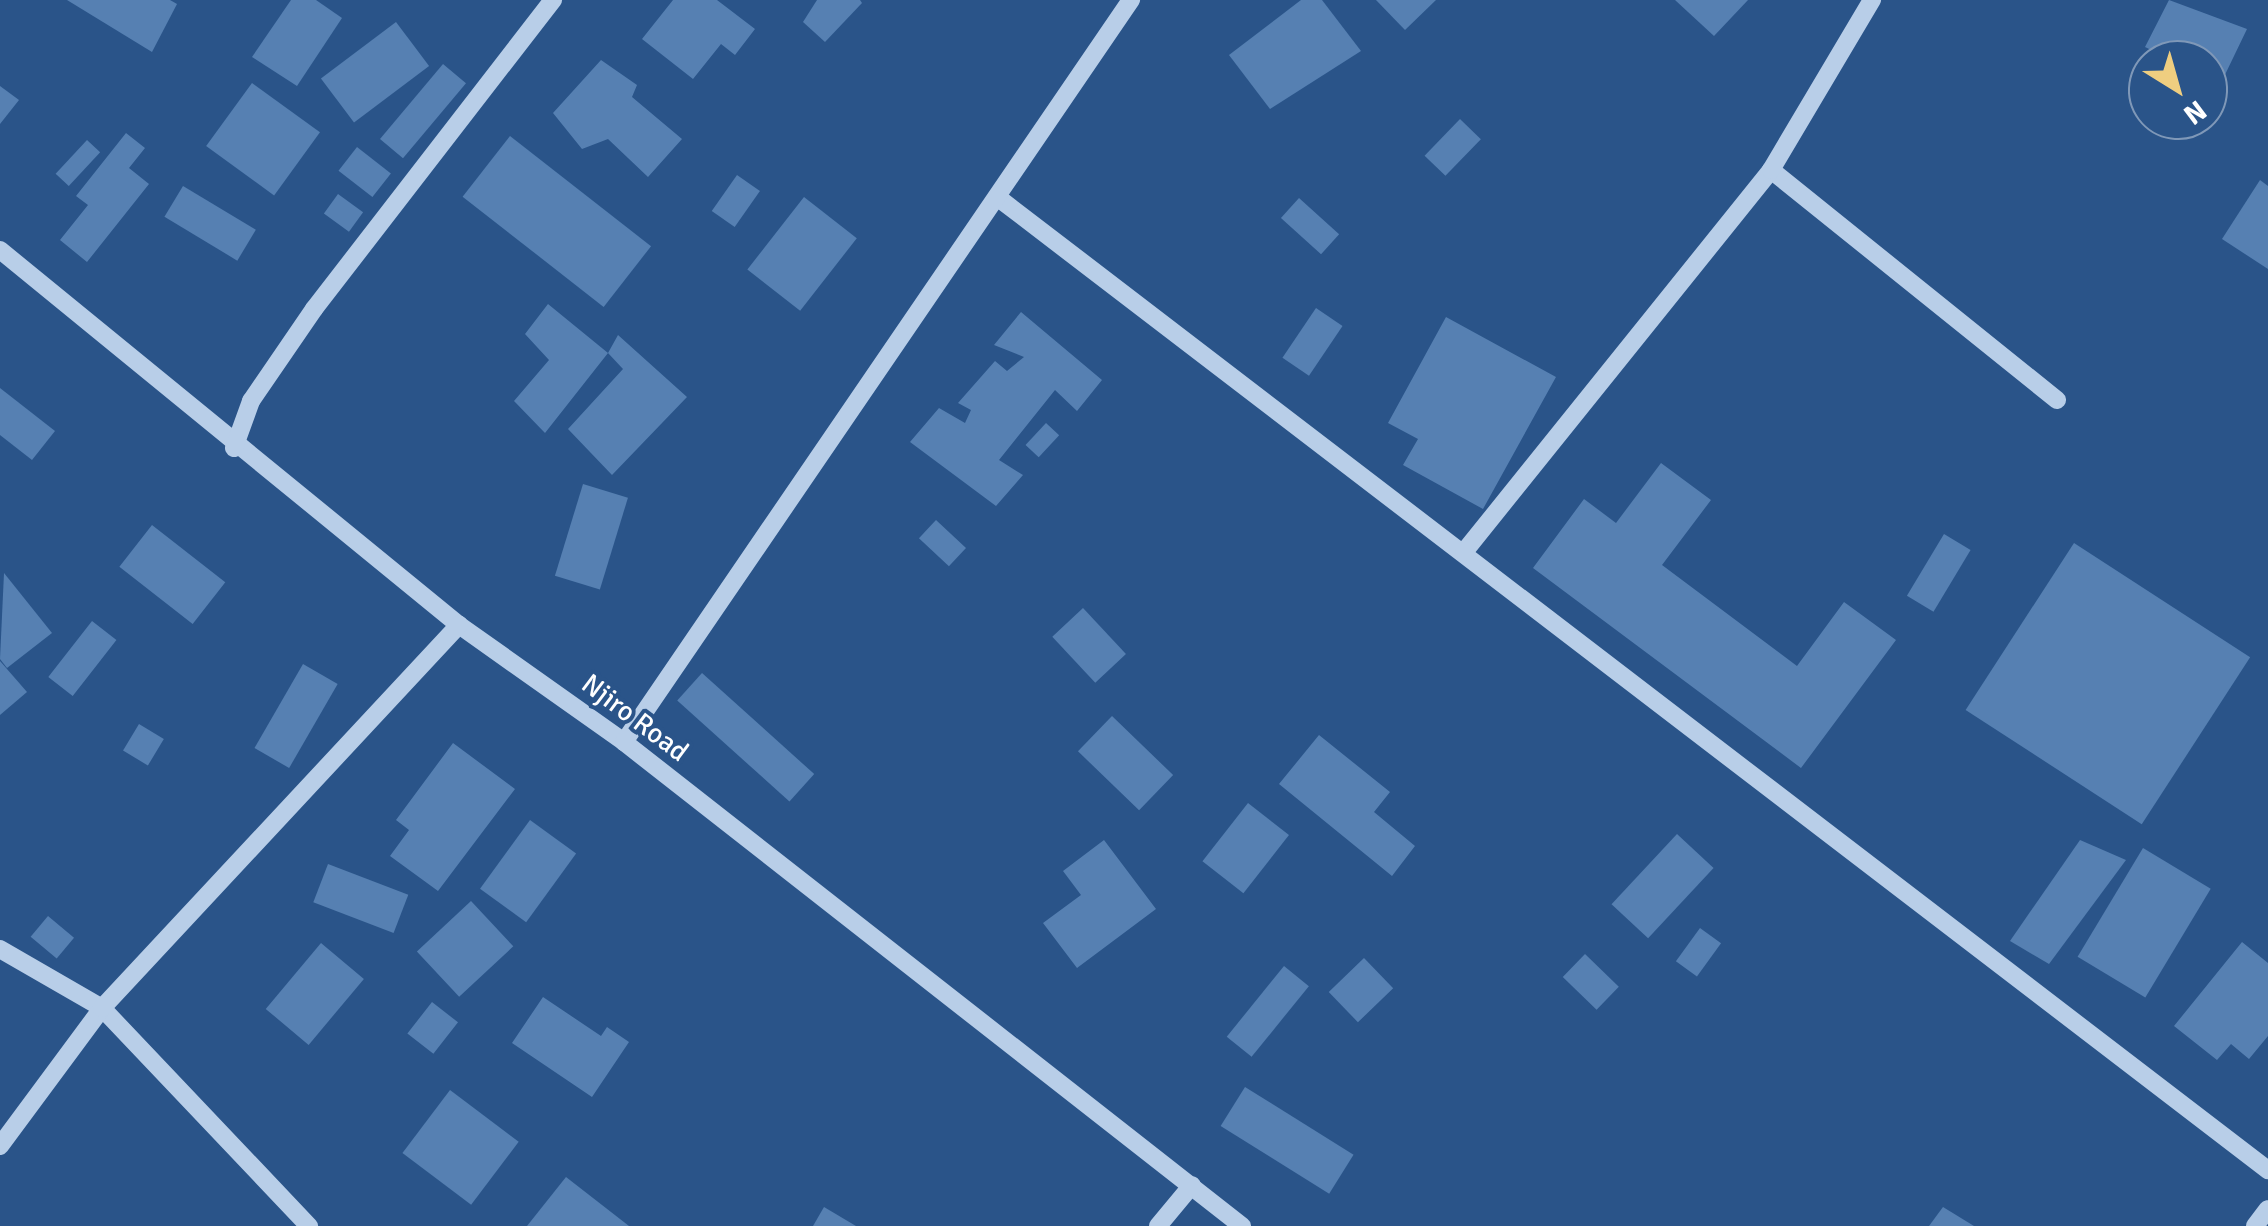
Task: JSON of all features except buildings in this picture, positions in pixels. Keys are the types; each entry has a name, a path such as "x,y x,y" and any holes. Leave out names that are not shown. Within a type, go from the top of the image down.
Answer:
{"street":[{"path":"234,448 251,401 314,309 553,0"},
{"path":"624,742 1002,200 1131,0"},
{"path":"1464,552 1772,170 1872,0"},
{"path":"1772,170 2057,400"},
{"path":"1002,200 2268,1170"},
{"name":"Njiro Road","path":"0,250 234,448 459,626 624,742 1242,1226"},
{"path":"0,1146 102,1008 459,626"},
{"path":"0,948 102,1008 309,1226"},
{"path":"1158,1226 1192,1185"},
{"path":"2255,1226 2268,1209"}]}
